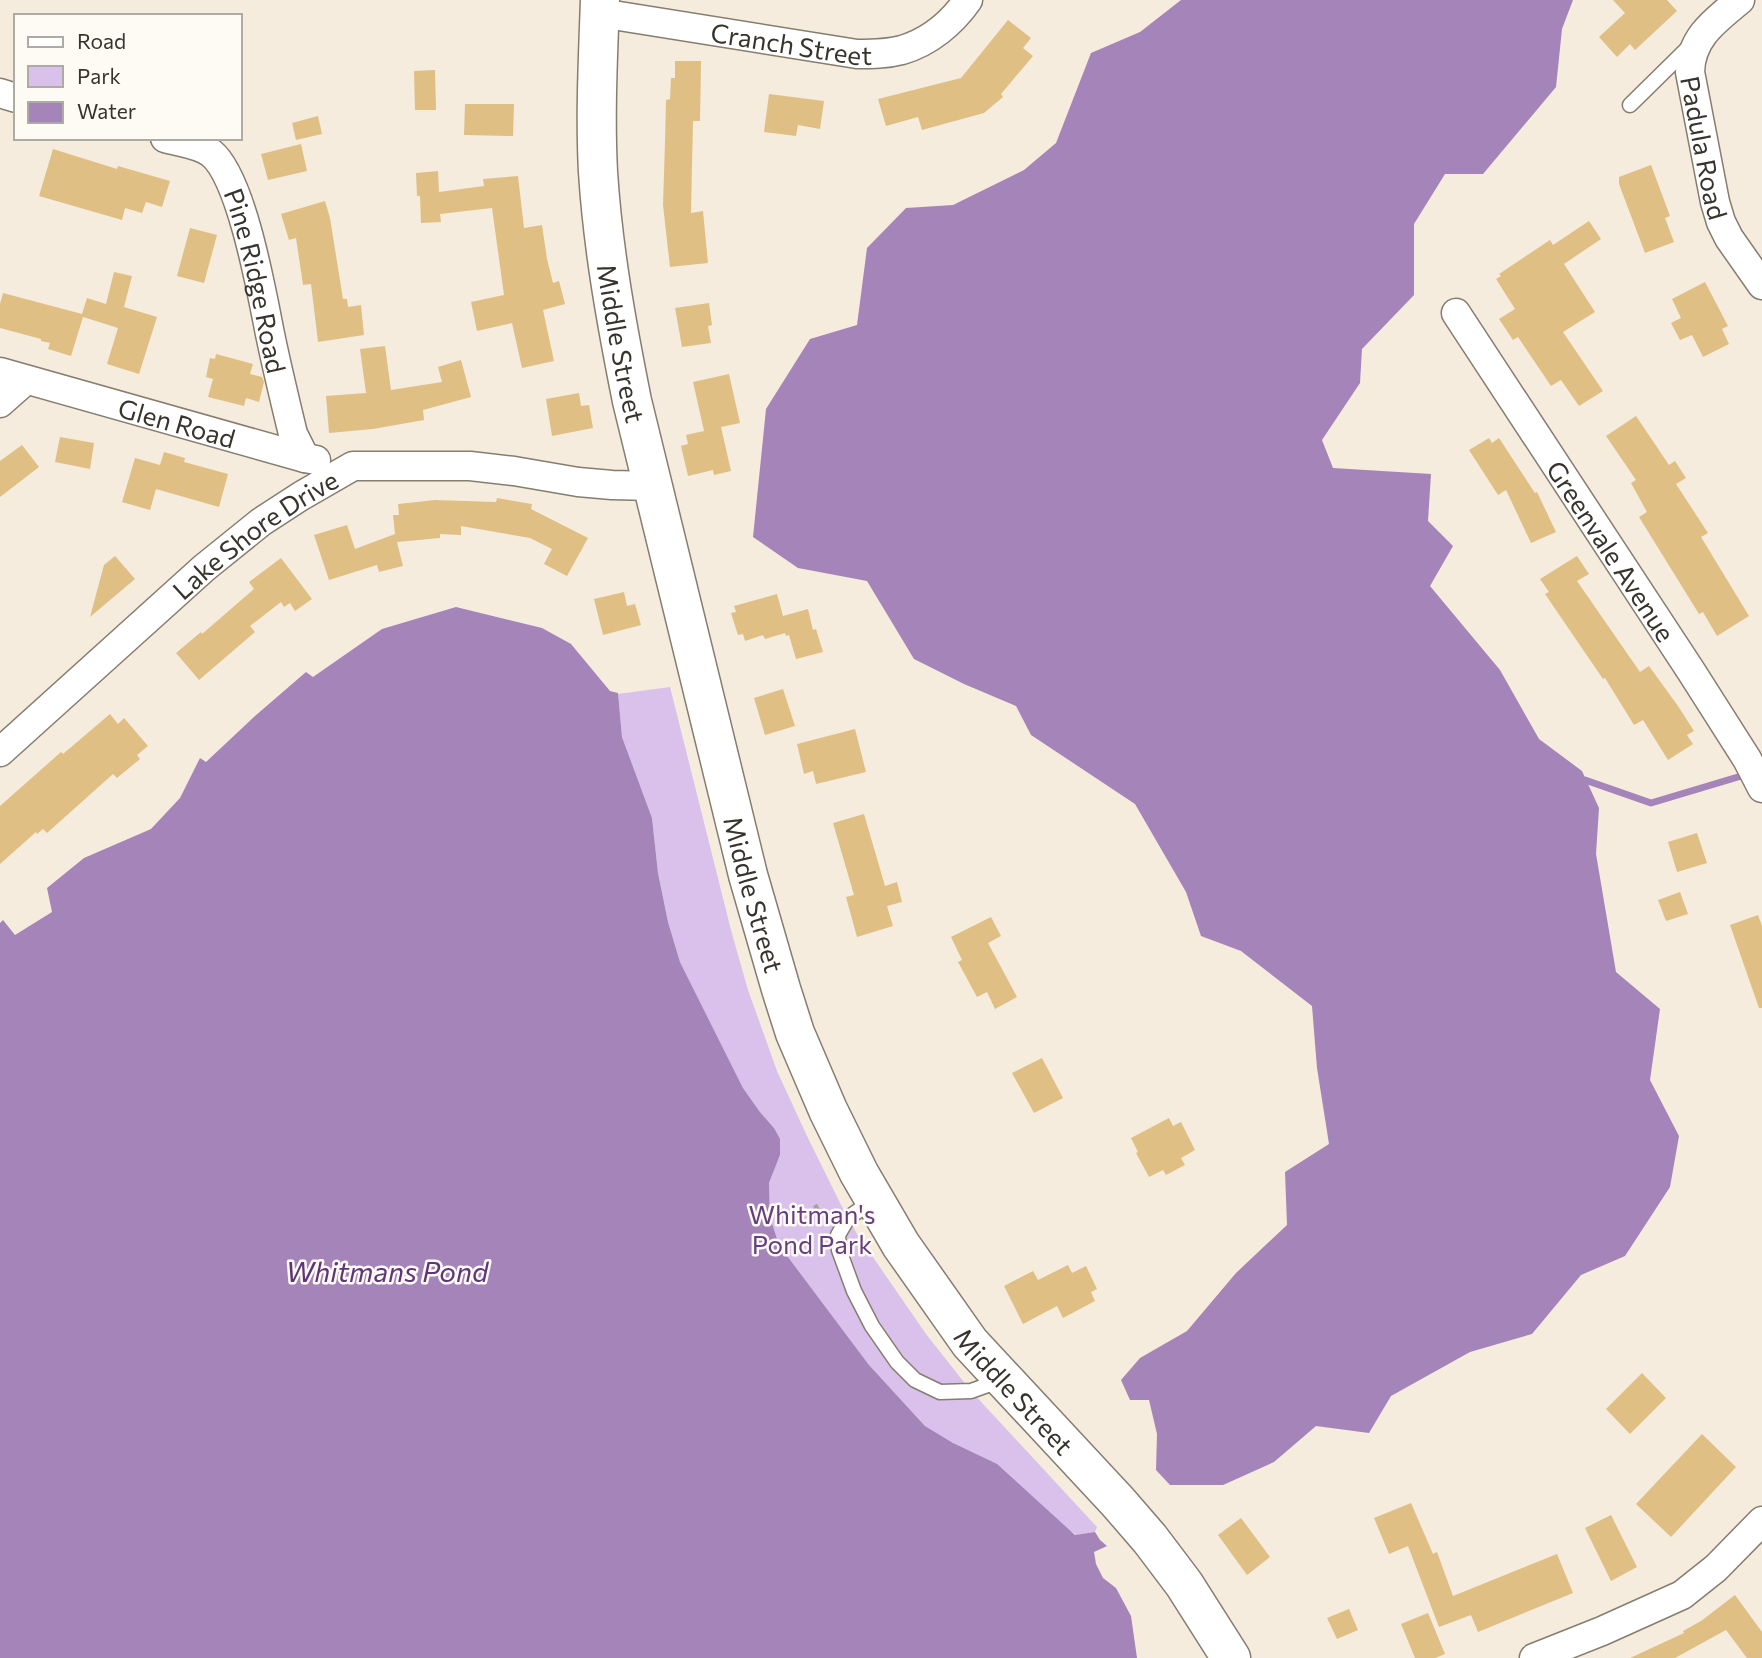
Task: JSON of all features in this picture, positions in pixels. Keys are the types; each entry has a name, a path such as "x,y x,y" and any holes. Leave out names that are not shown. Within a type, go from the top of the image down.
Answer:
{"main road":[{"name":"Middle Street","path":"600,6 598,174 618,333 652,486 748,875 795,1033 828,1110 873,1200 939,1300 970,1343 1150,1539 1184,1584 1231,1658"}],"street":[{"name":"Cranch Street","path":"600,6 857,54 879,54 901,50 924,41 944,27 968,0"},
{"name":"Padula Road","path":"1733,6 1700,37 1693,48 1690,72 1721,222 1762,285"},
{"name":"Pine Ridge Road","path":"172,140 210,153 222,167 234,193 254,260 293,434 305,458"},
{"name":"Greenvale Avenue","path":"1456,313 1692,671 1756,776"},
{"name":"Glen Road","path":"13,376 305,458 354,466"},
{"path":"0,403 13,376"},
{"name":"Lake Shore Drive","path":"0,752 204,568 261,522 354,466 470,466 578,482 652,486"},
{"path":"1534,1658 1602,1632 1682,1595 1716,1568 1762,1521"}],"lane":[{"path":"1630,105 1700,37"},
{"path":"873,1200 848,1218 838,1235 839,1250 854,1291 872,1326 897,1362 915,1380 940,1392 971,1391 1003,1379"}],"path":[{"path":"815,1205 821,1215"}],"green space":[{"name":"Whitman's Pond Park","path":"670,687 748,990 777,1071 841,1205 857,1234 926,1334 971,1391 1097,1527 1095,1532 1076,1535 953,1443 925,1426 869,1365 779,1245 770,1217 769,1183 780,1155 774,1128 743,1088 680,962 658,873 652,818 622,737 618,694"}],"water":[{"path":"1181,0 1573,0 1562,29 1556,87 1483,174 1445,174 1414,224 1414,295 1362,349 1360,383 1322,440 1333,468 1431,474 1428,521 1453,546 1430,586 1500,670 1539,739 1582,771 1599,808 1596,854 1616,972 1660,1009 1650,1080 1679,1136 1670,1187 1625,1256 1581,1275 1532,1334 1470,1352 1391,1396 1369,1433 1316,1426 1274,1462 1223,1485 1170,1485 1156,1470 1157,1434 1149,1400 1130,1400 1121,1380 1140,1358 1187,1331 1236,1273 1287,1225 1285,1172 1329,1144 1317,1068 1312,1006 1241,951 1201,936 1186,892 1135,804 1031,735 1016,706 914,659 867,581 798,568 753,537 766,409 810,339 857,325 867,248 906,208 953,205 1024,170 1056,143 1091,53 1140,32"},
{"name":"Whitmans Pond","path":"456,607 542,628 571,644 610,691 618,693 622,737 652,818 658,873 680,962 743,1088 780,1139 780,1155 769,1183 770,1217 779,1245 869,1365 925,1426 997,1464 1075,1535 1095,1532 1107,1546 1094,1552 1096,1564 1103,1578 1116,1588 1131,1616 1137,1658 0,1658 0,923 3,920 15,935 52,912 47,888 84,858 151,829 180,798 200,758 206,762 306,672 313,677 382,629"}],"building":[{"path":"1613,0 1667,0 1677,11 1635,50 1630,44 1617,57 1599,37 1625,13"},
{"path":"1008,20 1031,38 1023,48 1033,56 1001,94 1003,97 984,113 922,130 918,117 886,126 878,99 961,78"},
{"path":"675,61 701,61 700,121 693,121 691,213 703,211 708,263 670,267 663,205 666,100 670,99 671,78 675,78"},
{"path":"435,70 436,110 415,110 414,71"},
{"path":"769,94 824,101 820,129 798,125 796,136 764,132"},
{"path":"465,104 514,104 513,136 464,135"},
{"path":"318,116 322,134 296,140 292,123"},
{"path":"301,144 307,171 268,180 261,154"},
{"path":"53,149 117,169 118,166 170,181 162,207 146,202 142,213 125,208 122,220 39,196"},
{"path":"1651,165 1670,216 1665,218 1674,242 1645,253 1619,184 1619,177"},
{"path":"438,171 439,192 484,186 483,179 518,176 524,228 542,225 553,283 559,281 565,304 543,310 554,361 522,368 512,323 477,331 471,302 504,295 492,208 440,214 441,222 421,223 416,173"},
{"path":"325,201 343,299 347,299 348,307 361,305 364,335 318,342 311,284 303,285 296,238 289,240 281,214"},
{"path":"1589,221 1601,239 1564,264 1595,312 1563,332 1603,391 1579,406 1561,380 1551,386 1518,337 1513,340 1499,319 1515,309 1496,279 1501,276 1499,274 1550,240 1553,245"},
{"path":"190,228 217,235 204,283 177,276"},
{"path":"114,272 132,276 124,307 157,317 139,374 107,364 118,328 83,317 71,356 48,349 50,343 41,339 0,328 3,293 82,314 87,298 106,304"},
{"path":"1705,282 1728,326 1722,329 1729,344 1703,357 1692,335 1680,340 1671,323 1681,318 1672,299"},
{"path":"709,303 712,325 708,326 711,343 682,347 675,308"},
{"path":"385,346 391,390 442,382 438,367 461,360 471,397 423,410 424,420 329,433 326,396 366,393 360,349"},
{"path":"216,354 253,364 250,374 262,377 264,382 259,402 246,398 244,406 208,397 213,379 206,377 210,358 215,359"},
{"path":"729,374 740,423 721,427 731,471 714,475 713,470 688,476 681,446 688,444 686,435 704,431 693,382"},
{"path":"579,393 581,406 589,405 593,428 552,436 546,399"},
{"path":"1636,416 1669,465 1675,461 1686,478 1676,484 1708,533 1701,537 1749,616 1717,636 1703,612 1699,614 1639,517 1647,512 1631,483 1636,480 1606,436"},
{"path":"60,437 94,443 90,469 55,462"},
{"path":"1489,438 1492,443 1499,438 1535,493 1537,492 1556,532 1531,543 1506,490 1498,495 1469,450"},
{"path":"22,445 39,467 0,497 0,461"},
{"path":"164,452 185,458 184,462 228,474 219,507 156,489 150,510 122,502 135,458 160,465"},
{"path":"497,498 532,504 531,509 588,538 567,576 544,564 552,549 530,538 461,526 461,535 440,534 440,538 397,542 403,566 379,572 377,565 329,580 314,535 347,525 355,549 395,534 393,515 399,515 398,504 435,500 496,502"},
{"path":"115,556 135,579 90,617 104,565"},
{"path":"1577,556 1589,574 1577,581 1640,672 1649,666 1694,731 1687,735 1693,744 1668,760 1643,720 1634,725 1605,678 1603,679 1545,594 1549,592 1540,579"},
{"path":"281,558 312,599 295,611 290,603 284,607 281,602 250,626 255,632 199,680 176,653 254,589 249,582"},
{"path":"624,592 627,606 635,604 641,625 603,635 594,599"},
{"path":"777,594 783,616 808,609 813,630 816,629 823,652 796,659 789,635 786,636 785,633 765,639 763,635 745,641 743,634 738,635 731,613 736,612 734,606"},
{"path":"783,689 795,726 765,735 754,698"},
{"path":"110,714 118,724 124,718 148,746 137,755 140,759 117,778 113,774 47,833 43,829 37,834 36,832 0,864 0,806 61,752 63,754"},
{"path":"855,729 866,772 816,784 813,771 804,774 797,744"},
{"path":"864,814 885,886 897,882 902,902 887,906 893,926 857,937 846,897 854,895 833,823"},
{"path":"1697,833 1707,863 1677,872 1668,842"},
{"path":"1680,892 1688,914 1666,921 1658,900"},
{"path":"1758,915 1762,926 1762,1008 1759,1008 1730,925"},
{"path":"991,917 1001,936 988,943 1017,997 995,1009 987,992 977,997 958,962 962,960 951,937"},
{"path":"1042,1058 1063,1098 1034,1113 1012,1073"},
{"path":"1169,1118 1173,1126 1181,1122 1195,1150 1181,1158 1185,1165 1166,1175 1163,1170 1149,1177 1131,1138"},
{"path":"1068,1265 1072,1273 1086,1266 1097,1289 1091,1292 1095,1301 1063,1318 1057,1306 1023,1324 1004,1286 1033,1271 1038,1280"},
{"path":"1642,1373 1666,1398 1630,1434 1606,1409"},
{"path":"1702,1434 1736,1467 1671,1537 1636,1504"},
{"path":"1411,1503 1433,1554 1437,1552 1453,1596 1557,1554 1573,1593 1478,1632 1471,1615 1439,1627 1408,1546 1389,1554 1374,1518"},
{"path":"1611,1515 1637,1567 1611,1581 1585,1528"},
{"path":"1241,1518 1270,1557 1247,1575 1218,1535"},
{"path":"1735,1595 1762,1632 1762,1658 1747,1658 1726,1630 1675,1658 1630,1658 1684,1633 1683,1631"},
{"path":"1349,1609 1358,1630 1337,1639 1327,1618"},
{"path":"1428,1613 1445,1654 1435,1658 1415,1658 1401,1624"}],"waterway":[{"path":"1581,784 1585,780 1651,803 1748,774"}]}
